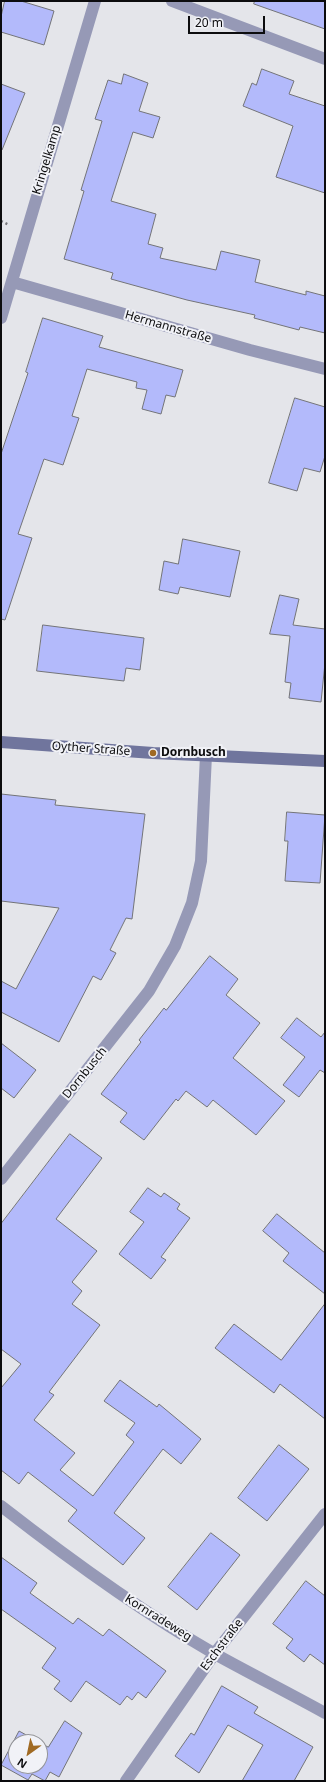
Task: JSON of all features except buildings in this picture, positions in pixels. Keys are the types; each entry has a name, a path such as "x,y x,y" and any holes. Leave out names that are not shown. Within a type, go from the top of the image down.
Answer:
{"main road":[{"name":"Oyther Straße","path":"1,742 325,761"}],"street":[{"name":"Kringelkamp","path":"1,318 95,1"},
{"path":"172,1 325,59"},
{"name":"Hermannstraße","path":"12,282 250,350 325,369"},
{"name":"Dornbusch","path":"1,1179 149,992 175,946 192,903 201,860 206,755"},
{"name":"Kornradeweg","path":"1,1506 59,1551 137,1606 215,1654 325,1712"},
{"name":"Eschstraße","path":"126,1781 215,1654 325,1514"}],"place":[{"name":"Dornbusch","path":"153,753"}]}
